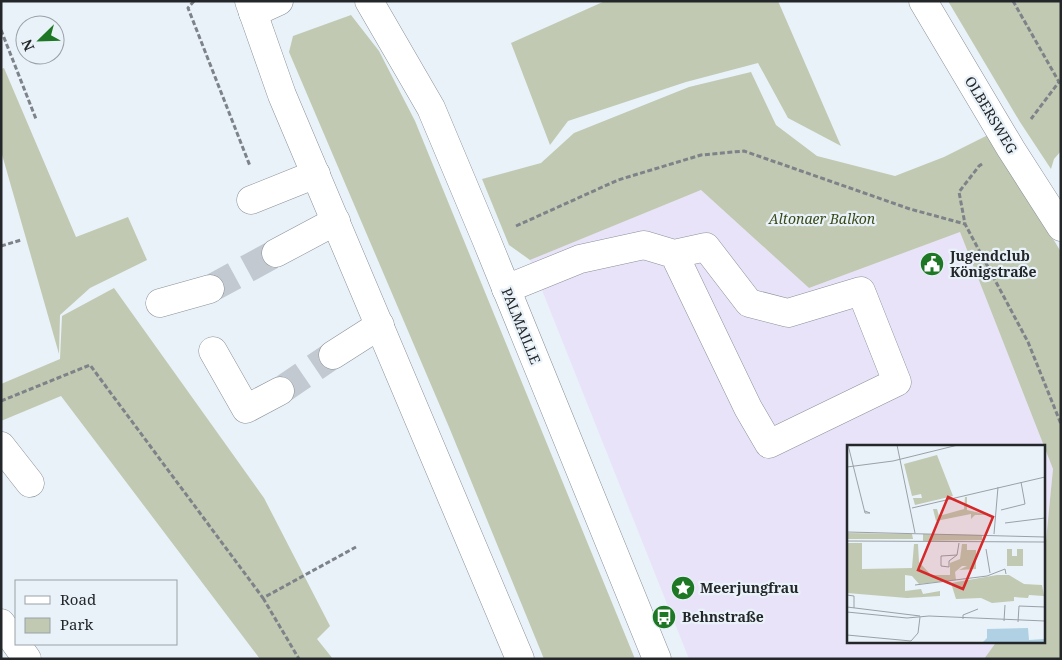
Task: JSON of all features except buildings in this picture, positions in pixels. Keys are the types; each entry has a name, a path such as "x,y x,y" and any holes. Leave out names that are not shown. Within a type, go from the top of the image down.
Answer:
{"main road":[{"path":"279,1 251,7 282,95 520,659"},
{"name":"PALMAILLE","path":"370,1 431,108 657,659"},
{"name":"OLBERSWEG","path":"923,1 1011,150 1061,227"},
{"path":"251,200 316,174"},
{"path":"276,253 336,221"},
{"path":"506,289 580,259 644,245 674,254 706,247 749,303 788,312 861,290 897,382 769,444 748,408 674,254"},
{"path":"160,303 210,289"},
{"path":"333,355 380,325"},
{"path":"213,351 246,409 280,391"},
{"path":"1,446 30,483"},
{"path":"1,624 15,643"},
{"path":"17,645 27,659"}],"path":[{"path":"194,1 188,8 246,156"},
{"path":"1013,1 1060,81 1030,120"},
{"path":"1,30 36,119"},
{"path":"1011,150 979,166 959,192 965,224 1028,342 1061,424"},
{"path":"486,239 618,180 701,155 744,151 910,210 965,224"},
{"path":"1,246 21,240"},
{"path":"1,401 90,365 263,598 298,659"},
{"path":"263,598 356,547"}],"shaded area":[{"path":"701,190 809,288 960,232 1044,445 847,445 847,642 996,642 984,659 689,659 530,260"},
{"path":"1044,446 1053,469 1044,561"}],"green space":[{"path":"605,1 778,1 841,146 788,118 758,63 686,82 568,121 550,145 511,43"},
{"path":"948,1 1061,1 1061,151 1054,159 1051,169 1020,122"},
{"path":"351,15 379,51 415,121 635,659 544,659 449,427 289,52 293,36"},
{"path":"4,68 76,237 128,217 147,260 90,288 60,315 59,354 1,151 1,69"},
{"name":"Altonaer Balkon","path":"751,72 776,125 817,156 895,176 944,157 990,134 1061,252 1061,659 984,659 996,642 1044,642 1044,561 1053,469 960,232 809,288 701,190 530,260 509,245 482,179 541,163 574,133 689,87"},
{"path":"114,288 264,498 330,626 317,639 333,659 260,659 61,396 1,421 1,384 60,359 62,316"}],"tunnel":[{"path":"210,289 276,253"},
{"path":"280,391 333,355"}],"place":[{"name":"Jugendclub Königstraße","path":"932,264"},
{"name":"Meerjungfrau","path":"683,588"},
{"name":"Behnstraße","path":"664,617"}]}
